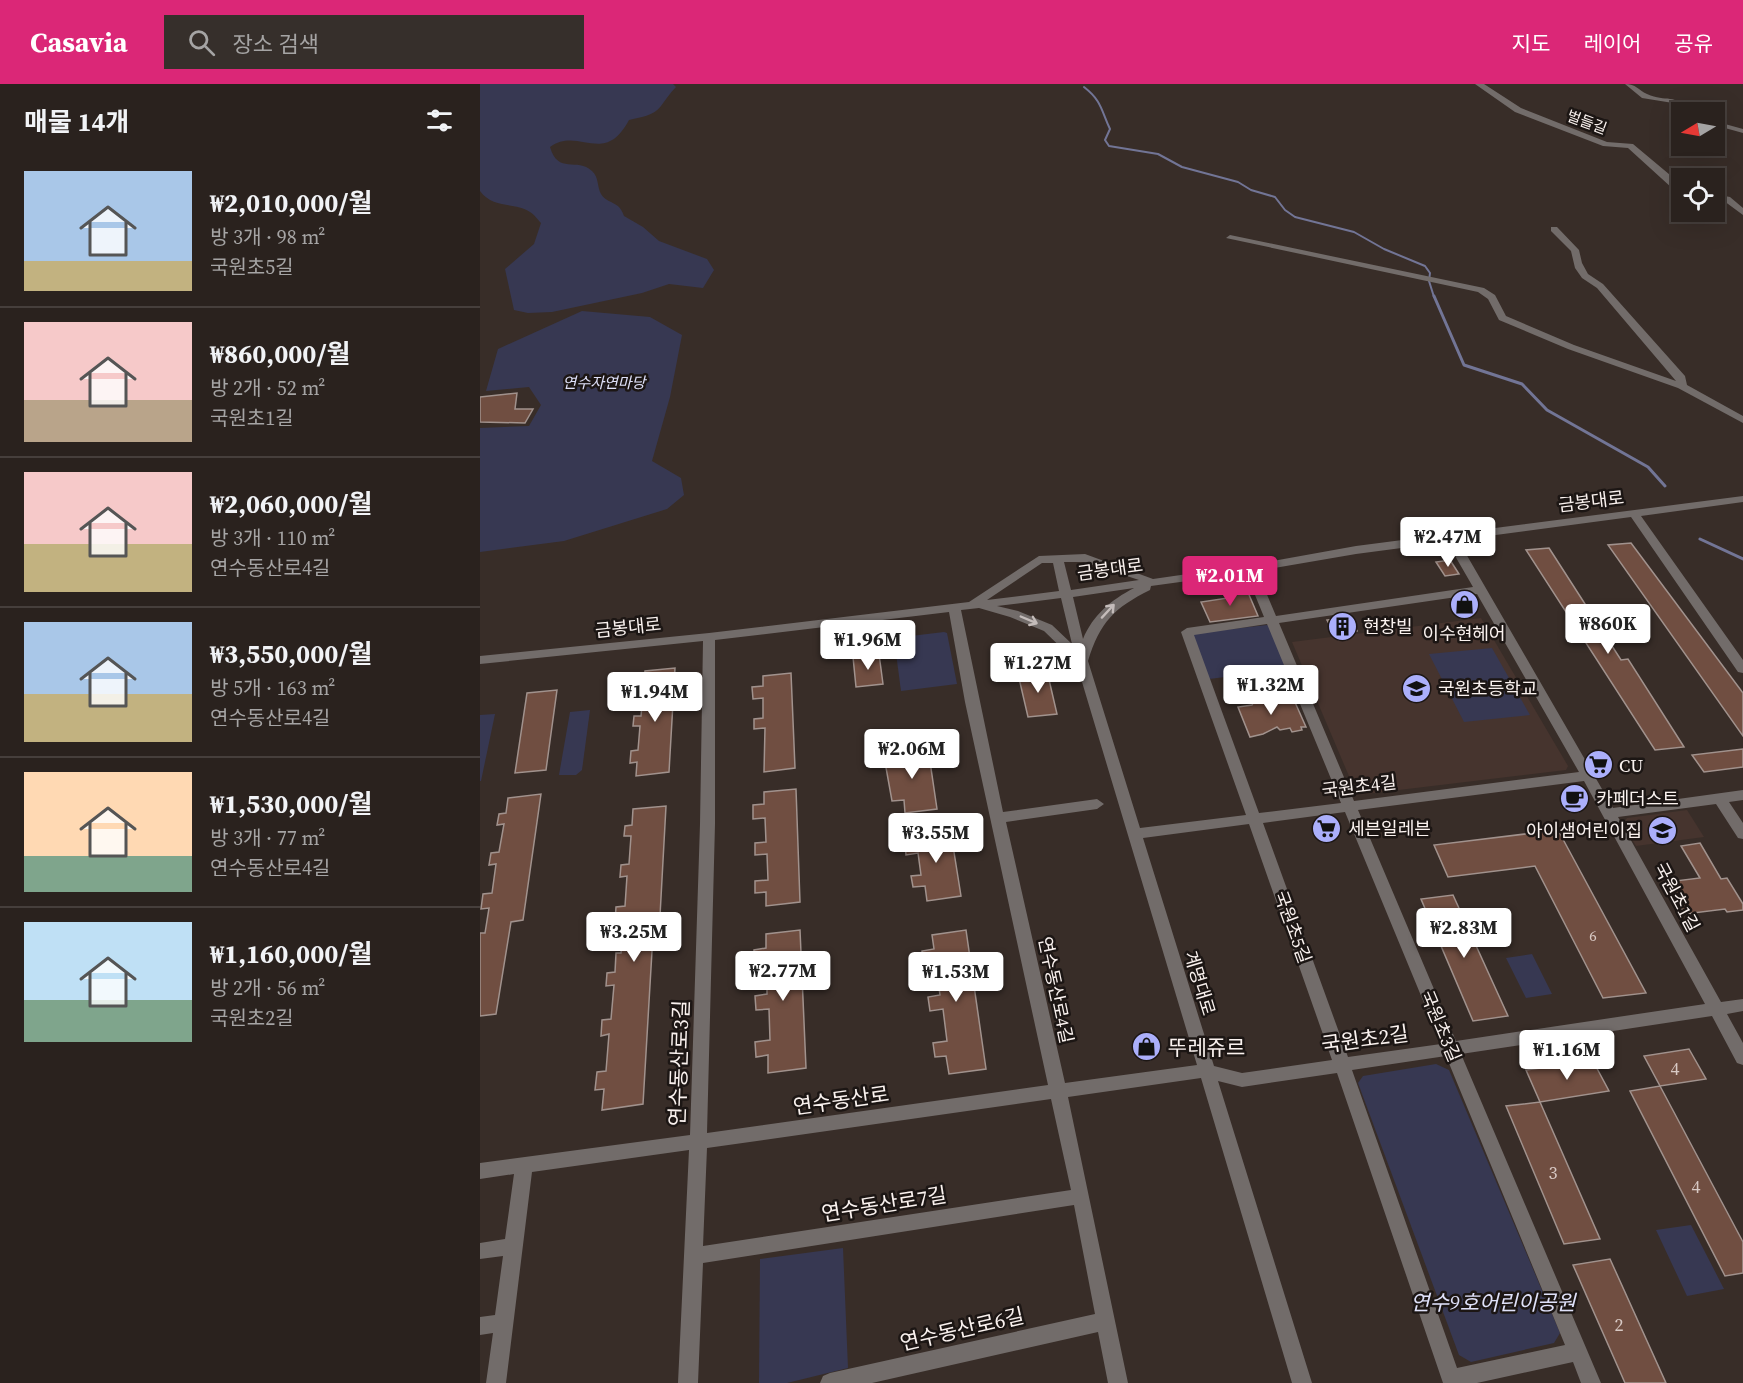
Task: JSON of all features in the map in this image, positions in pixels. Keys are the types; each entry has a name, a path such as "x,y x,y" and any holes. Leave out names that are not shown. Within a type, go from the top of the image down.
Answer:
{"street":[{"name":"벌들길","path":"1479,84 1518,110 1606,144 1630,146 1671,182"},
{"path":"1629,84 1646,96 1676,102"},
{"path":"1725,126 1743,132"},
{"path":"1727,199 1742,197"},
{"path":"1727,199 1743,212"},
{"path":"1554,229 1575,250 1576,266 1581,274 1588,281 1600,286 1681,378 1682,386"},
{"path":"1230,238 1481,290 1492,297 1503,318 1519,326 1571,348 1682,386 1743,420"},
{"name":"금봉대로","path":"480,660 709,637 974,603 1065,594 1250,568 1356,550 1743,500"},
{"path":"1635,514 1743,669"},
{"name":"국원초1길","path":"1450,537 1609,813 1743,1058"},
{"path":"974,603 1039,560 1085,558 1156,582"},
{"name":"계명대로","path":"1058,560 1082,661 1302,1383"},
{"name":"국원초3길","path":"1250,568 1591,1383"},
{"path":"974,603 1014,614 1048,628 1082,661 1088,640 1108,609 1156,582"},
{"name":"국원초5길","path":"1480,590 1273,622 1187,632 1343,1065 1451,1379 1578,1352"},
{"name":"연수동산로4길","path":"954,606 972,702 1081,1196 1118,1383"},
{"name":"연수동산로3길","path":"688,1383 699,1141 710,786 709,637"},
{"name":"국원초4길","path":"1135,834 1588,776"},
{"path":"1609,813 1743,795"},
{"path":"1720,799 1743,834"},
{"path":"1004,817 1097,804"},
{"name":"국원초2길","path":"1208,1071 1242,1080 1743,1005"},
{"name":"연수동산로","path":"480,1171 882,1118 1057,1090 1208,1071"},
{"path":"495,1383 524,1165"},
{"name":"연수동산로7길","path":"694,1256 1081,1196"},
{"path":"480,1251 514,1246"},
{"name":"연수동산로6길","path":"830,1383 1105,1321"},
{"path":"480,1326 504,1323"}],"shaded area":[{"name":"국원초등학교","path":"1481,618 1568,766 1566,770 1357,795 1292,642"},
{"name":"아이샘어린이집","path":"1687,810 1704,837 1636,846 1623,824 1627,818"}],"green space":[{"path":"480,84 673,84 676,87 655,112 629,120 620,134 610,141 601,144 561,142 550,147 558,161 580,165 592,171 596,176 601,194 619,207 624,216 643,227 659,241 707,259 714,270 703,288 669,284 642,293 552,312 528,313 514,310 505,269 534,244 541,223 530,212 498,203 485,197 480,191"},
{"name":"연수자연마당","path":"582,311 650,317 682,335 670,397 652,461 681,478 684,495 667,509 564,541 480,552 480,428 529,426 541,405 529,387 486,391 498,349"},
{"path":"1267,625 1273,628 1291,669 1209,679 1192,636 1196,633"},
{"path":"947,633 957,684 901,691 894,638"},
{"path":"1492,648 1530,715 1464,722 1429,654"},
{"path":"590,710 582,770 576,775 559,775 570,712"},
{"path":"495,714 481,781 480,781 480,715"},
{"path":"1532,954 1552,994 1526,998 1506,958"},
{"name":"연수9호어린이공원","path":"1436,1064 1449,1070 1560,1333 1554,1343 1471,1362 1459,1355 1358,1083 1363,1076"},
{"path":"1691,1225 1724,1289 1687,1296 1656,1230"},
{"path":"843,1248 848,1368 787,1383 759,1383 760,1259"}],"building":[{"path":"517,393 515,409 533,409 525,423 480,422 480,397"},
{"path":"1631,543 1743,693 1743,736 1608,545"},
{"path":"1549,548 1621,660 1628,659 1684,747 1655,750 1526,550"},
{"path":"1450,560 1459,574 1445,576 1436,562"},
{"path":"1247,590 1258,616 1210,622 1201,602 1228,598 1226,592"},
{"name":"현창빌","path":"1350,617 1357,631 1335,634 1327,620"},
{"path":"879,654 883,684 856,687 853,657"},
{"path":"675,668 669,772 636,776 637,762 630,763 631,751 638,750 640,726 633,726 634,716 641,716 645,671"},
{"path":"1047,671 1057,714 1028,717 1018,674"},
{"path":"791,673 795,768 764,772 765,728 754,729 754,719 763,718 763,698 753,699 752,687 763,686 763,676"},
{"path":"557,690 546,770 515,773 527,693"},
{"path":"1282,698 1283,702 1294,700 1306,727 1292,732 1290,728 1280,730 1277,727 1250,737 1238,707 1252,705 1254,701"},
{"path":"928,748 937,809 905,813 904,800 892,801 885,762 896,760 894,752"},
{"path":"1743,749 1743,767 1704,772 1692,755"},
{"path":"796,789 800,902 766,906 766,892 755,893 755,881 768,880 767,854 755,855 755,843 766,842 765,818 753,819 753,805 764,804 764,792"},
{"path":"541,794 523,920 511,922 496,1014 480,1016 480,933 485,933 489,908 481,909 483,894 492,893 496,864 489,865 491,853 499,852 504,824 497,825 499,814 506,813 508,798"},
{"path":"666,806 659,934 653,934 643,1104 602,1110 604,1089 595,1090 597,1072 606,1071 609,1034 601,1036 602,1020 611,1019 614,985 606,986 607,973 615,972 616,953 621,953 624,921 615,922 616,907 625,906 627,876 620,877 621,865 629,864 631,836 624,836 625,826 632,825 633,809"},
{"path":"950,827 961,896 927,901 925,886 913,887 911,876 921,875 918,853 906,855 905,843 916,842 914,832"},
{"path":"1558,830 1646,993 1603,998 1535,866 1448,877 1434,845"},
{"path":"1700,843 1721,879 1727,878 1743,904 1743,910 1727,912 1725,909 1685,914 1667,882 1700,878 1681,846"},
{"path":"1453,895 1508,1016 1473,1021 1421,899"},
{"path":"800,930 806,1068 768,1073 768,1055 756,1057 755,1042 770,1040 769,1009 756,1010 755,996 767,994 767,965 754,967 754,950 766,948 766,934"},
{"path":"966,930 986,1069 949,1074 946,1056 935,1057 933,1043 947,1041 943,1009 930,1011 928,997 940,995 936,966 924,967 922,951 934,949 932,935"},
{"path":"1689,1049 1706,1079 1660,1086 1644,1056"},
{"path":"1593,1061 1609,1091 1540,1102 1526,1070"},
{"path":"1660,1086 1743,1242 1743,1273 1725,1276 1630,1091"},
{"path":"1540,1102 1600,1239 1564,1244 1506,1106"},
{"path":"1610,1259 1666,1383 1625,1383 1573,1265"}],"waterway":[{"path":"1084,87 1098,101 1103,111 1110,129 1105,140 1109,146 1158,154 1182,167 1238,182 1251,190 1275,197 1285,210 1295,217 1354,232 1384,249 1425,266 1430,273 1429,281 1434,297"},
{"path":"1434,296 1464,365 1522,384 1547,410 1648,467 1665,486"},
{"path":"1700,539 1743,559"}],"place":[{"name":"이수현헤어","path":"1464,604"},
{"name":"현창빌","path":"1342,626"},
{"name":"국원초등학교","path":"1417,688"},
{"name":"CU","path":"1598,765"},
{"name":"카페더스트","path":"1575,798"},
{"name":"세븐일레븐","path":"1327,828"},
{"name":"아이샘어린이집","path":"1663,830"},
{"name":"뚜레쥬르","path":"1147,1047"}]}
